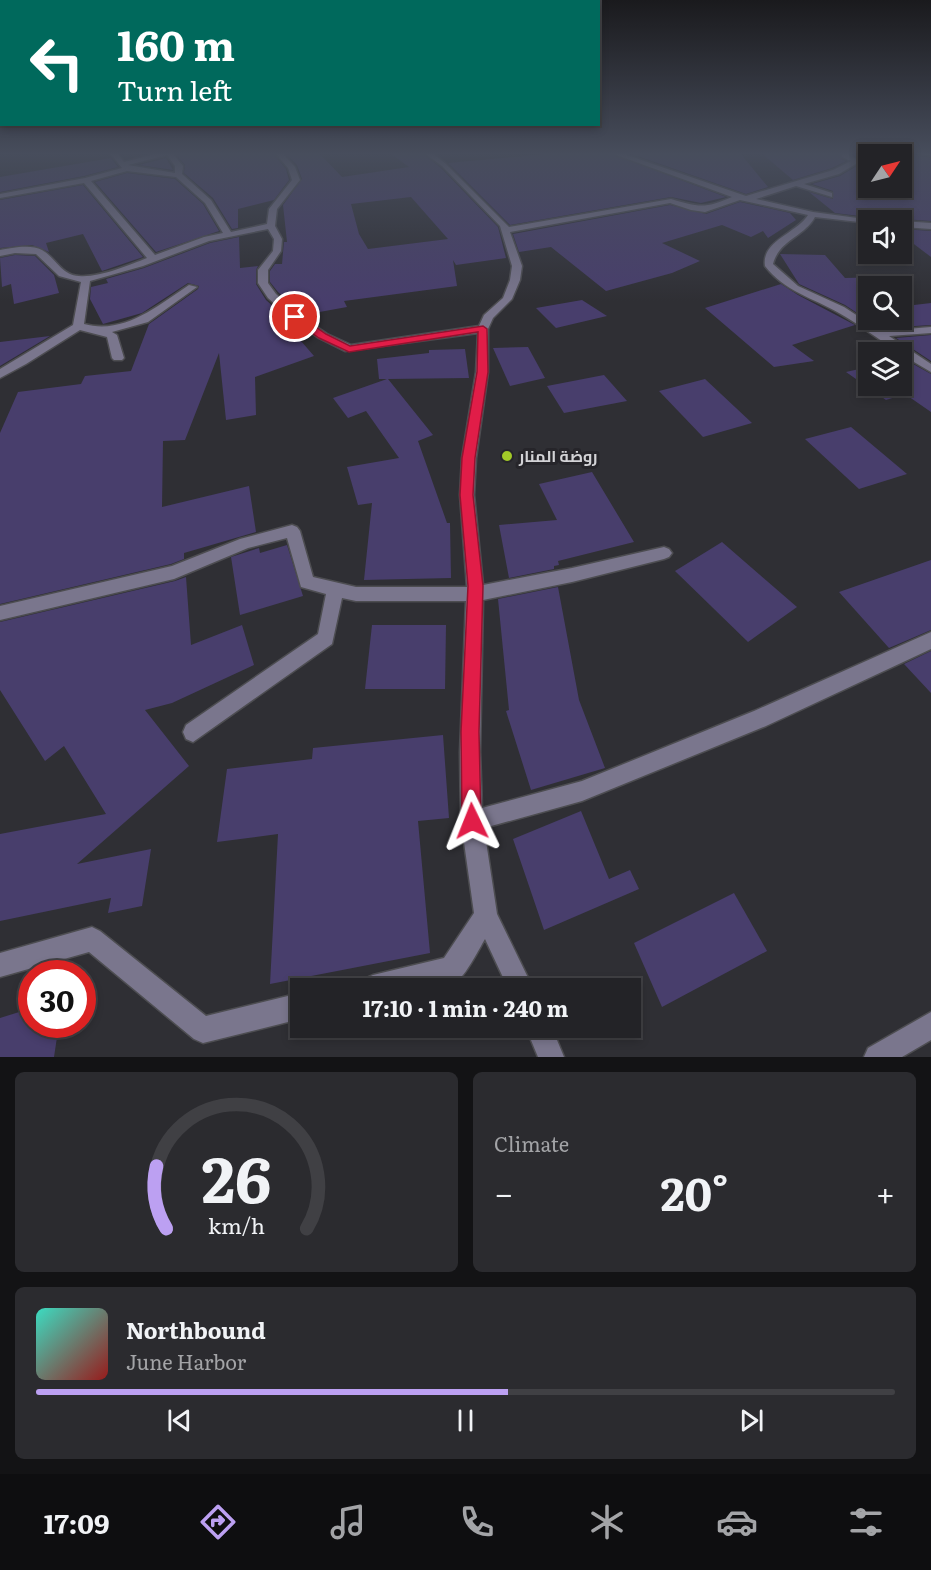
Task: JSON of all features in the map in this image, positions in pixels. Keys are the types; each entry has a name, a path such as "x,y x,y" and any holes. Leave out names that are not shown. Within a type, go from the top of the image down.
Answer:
{"street":[{"path":"105,202 153,259"},
{"path":"208,202 228,234"},
{"path":"278,202 273,209 271,226 278,240 277,250 263,270 263,283 295,317 323,336 349,349 483,329"},
{"path":"483,202 506,230 517,266 515,280 507,300 488,316 483,329 482,372 469,458 467,495 475,594 470,752 472,821 486,916 516,978"},
{"path":"506,230 663,202"},
{"path":"674,202 696,211 730,202"},
{"path":"761,202 813,214 858,220"},
{"path":"813,214 811,220 784,238 771,252 768,264 773,272 849,314 931,369"},
{"path":"912,225 931,226"},
{"path":"0,253 15,250 38,251 62,274 79,279 153,259 228,234 271,226"},
{"path":"0,374 78,326 86,278"},
{"path":"99,332 144,320 192,287"},
{"path":"78,326 111,335 118,358"},
{"path":"879,334 931,330"},
{"path":"0,613 174,572 245,543 292,531 307,582 356,594 475,594 572,575 664,553"},
{"path":"193,732 326,638 335,589"},
{"path":"472,821 582,791 759,719 931,640"},
{"path":"415,978 452,969 486,916"},
{"path":"0,965 92,939 203,1030 290,1008"},
{"path":"877,1057 931,1025"},
{"path":"543,1038 551,1057"}],"building":[{"path":"0,202 97,202 143,257 102,271 83,234 46,243 49,252 32,245 0,248"},
{"path":"113,202 203,204 219,231 156,252"},
{"path":"216,202 265,202 238,209 238,228 232,229"},
{"path":"285,202 365,202 351,204 359,234 368,249 448,239 416,202 474,202 498,227 506,258 456,265 453,260 457,286 344,301 347,307 303,315 270,282 270,271 275,264 282,264 284,242 287,242 283,205"},
{"path":"487,202 640,202 510,225"},
{"path":"741,202 790,213 796,220 768,238 763,231 751,237 722,225 662,243 700,261 672,273 606,291 551,247 519,252 513,234 670,205 706,214"},
{"path":"822,202 931,202 931,221 912,220 912,210 858,210 858,216 835,213"},
{"path":"912,230 931,231 931,257 912,243"},
{"path":"239,237 240,268 258,266 256,284 266,300 286,318 282,319 314,356 255,377 256,415 226,420 219,353 185,440 163,441 162,507 249,486 256,532 184,553 184,559 171,564 0,604 0,433 18,392 81,384 85,376 131,371 149,324 199,286 188,283 142,313 103,324 90,299 91,287 108,283 106,279 144,268 210,243"},
{"path":"780,254 825,255 845,278 858,278 858,314 845,305 799,284"},
{"path":"15,255 35,256 54,275 59,293 14,304 11,284 2,287 0,258"},
{"path":"781,284 855,325 792,345 814,361 774,367 705,308"},
{"path":"582,300 607,316 556,328 536,308"},
{"path":"912,303 914,305 931,303 931,325 912,326"},
{"path":"931,335 931,361 912,349 912,342 902,342 896,338"},
{"path":"50,336 0,366 0,342"},
{"path":"528,347 545,378 510,386 493,348"},
{"path":"465,349 469,378 388,379 433,435 418,441 447,523 450,523 451,578 364,580 372,503 358,505 347,467 399,458 366,411 348,418 333,398 387,379 379,379 377,359 429,353 429,350"},
{"path":"912,363 931,374 931,412 908,396 912,396"},
{"path":"858,369 858,380 846,372"},
{"path":"604,375 627,401 564,413 547,386"},
{"path":"705,379 752,423 703,437 659,391"},
{"path":"880,396 899,396 886,400"},
{"path":"851,427 907,474 859,489 805,439"},
{"path":"592,472 634,542 558,561 559,565 554,566 554,569 509,578 499,525 557,520 539,484"},
{"path":"722,542 797,607 748,642 675,571"},
{"path":"287,545 303,596 240,615 231,557 259,548 260,553"},
{"path":"931,560 931,630 889,648 839,592"},
{"path":"186,577 191,645 242,625 254,665 172,703 145,710 189,766 77,864 151,849 142,906 108,913 111,898 0,921 0,834 106,814 64,746 45,761 0,690 0,622"},
{"path":"558,587 579,700 605,768 531,790 506,711 509,710 498,599"},
{"path":"372,625 446,625 445,689 365,689"},
{"path":"931,651 931,693 904,664"},
{"path":"443,735 449,818 418,821 430,953 301,978 290,978 290,980 270,984 278,834 217,842 227,769 312,759 313,748"},
{"path":"581,811 609,879 630,870 639,889 544,930 513,839"},
{"path":"734,893 767,951 662,1007 634,943"},
{"path":"18,1012 18,1038 57,1038 54,1057 0,1057 0,1018"}],"place":[{"name":"روضة المنار","path":"507,456"}],"route":[{"path":"295,317 323,336 349,349 483,329 482,372 469,458 467,495 475,586 470,732 472,821"}]}
